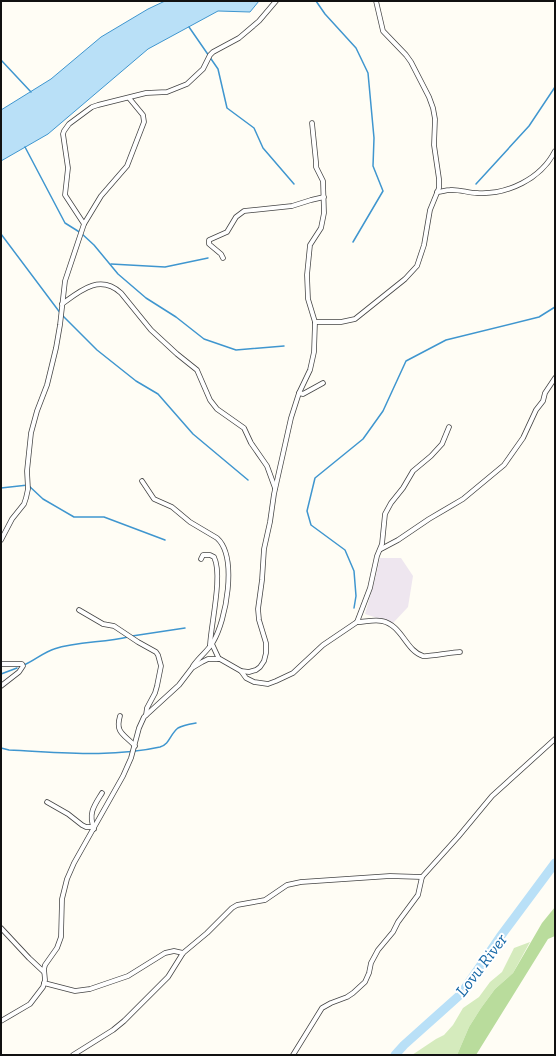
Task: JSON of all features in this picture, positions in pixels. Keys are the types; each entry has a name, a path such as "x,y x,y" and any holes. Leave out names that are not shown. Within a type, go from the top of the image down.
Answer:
{"street":[{"path":"84,224 65,195 68,168 63,139 64,131 69,124 92,107 146,93 167,92 190,82 203,69 213,52 239,38 259,21 276,1"},
{"path":"315,322 341,322 355,319 412,273 417,266 424,245 430,210 439,184 434,145 435,120 433,108 429,97 406,55 383,31 376,1"},
{"path":"1,540 12,518 24,504 27,493 29,442 37,410 47,385 56,348 65,282 84,224 101,196 127,166 144,122 143,115 129,98"},
{"path":"201,559 203,555 210,554 214,557 217,565 216,606 211,645 219,659 241,671 249,672 256,670 262,664 266,653 266,643 258,616 258,604 262,580 264,549 275,488 291,418 299,393 312,363 314,352 315,322 308,299 306,275 310,245 321,228 324,220 324,198 323,181 316,162 312,124"},
{"path":"437,192 450,190 488,193 520,184 532,178 550,160 555,151"},
{"path":"223,258 221,254 209,244 209,240 227,232 240,214 248,210 292,206 311,200 324,198"},
{"path":"62,304 84,289 93,285 106,285 116,288 151,330 176,354 197,370 207,393 217,409 244,428 251,443 267,466 275,488"},
{"path":"381,549 463,499 504,465 523,438 536,410 544,401 545,393 555,378"},
{"path":"299,393 303,394 323,383"},
{"path":"357,622 370,588 377,556 381,549 384,518 388,508 403,488 413,471 431,456 442,444 449,427"},
{"path":"1,1021 30,1004 41,991 44,984 45,965 57,948 61,937 62,899 67,878 93,828 123,776 135,746 139,728 146,716 179,685 198,659 211,645 217,635 223,616 228,586 227,558 223,545 217,538 190,522 177,510 154,500 142,481"},
{"path":"79,610 103,624 114,626 156,652 158,655 161,666 158,686 147,708 146,716"},
{"path":"241,671 246,678 259,683 268,684 293,673 323,645 357,622 378,620 387,622 396,629 415,652 424,656 460,652"},
{"path":"192,668 208,660 219,659"},
{"path":"1,664 21,663 23,666 19,672 1,686"},
{"path":"120,716 118,728 135,746"},
{"path":"293,1055 322,1008 353,994 364,982 369,973 371,963 378,950 393,932 398,922 418,895 422,877 492,796 555,739"},
{"path":"93,828 91,818 92,812 102,793"},
{"path":"47,802 68,814 82,825 93,828"},
{"path":"73,1055 113,1030 124,1021 168,976 183,953 208,933 232,908 237,905 265,900 288,885 301,882 390,876 422,877"},
{"path":"1,928 44,972"},
{"path":"44,984 75,990 90,989 128,976 165,953 174,951 183,953"}],"shaded area":[{"path":"380,558 401,558 413,576 408,607 393,623 365,614"}],"green space":[{"path":"555,907 555,936 548,939 476,1055 457,1055 469,1027 481,1008 495,989 513,973 542,923"},
{"path":"530,942 513,973 495,989 481,1008 469,1027 457,1055 412,1055 444,1035 453,1025 463,1008 479,997 490,982 502,972 514,948"}],"water":[{"path":"165,1 259,1 250,12 218,11 148,49 48,134 1,161 1,110 51,79 101,37 148,9"}],"waterway":[{"path":"316,1 325,14 356,48 368,73 374,138 373,166 383,191 353,242"},
{"path":"189,27 218,69 227,108 254,128 263,148 294,184"},
{"path":"1,60 31,92"},
{"path":"476,184 529,126 555,87"},
{"path":"25,147 65,223 81,233 94,245 118,274 146,298 176,317 204,339 236,350 284,346"},
{"path":"1,234 61,314 97,350 136,381 158,394 193,434 248,480"},
{"path":"111,264 165,267 208,258"},
{"path":"354,608 356,596 354,571 345,550 311,525 307,511 315,478 363,439 383,411 406,361 446,340 539,317 555,307"},
{"path":"1,488 28,485 43,499 74,517 104,517 165,540"},
{"path":"132,636 185,628"},
{"path":"24,665 50,650 63,646 128,637"},
{"path":"1,674 17,668"},
{"path":"1,748 9,750 65,753 104,753 141,750 163,746 178,728 184,725 196,723"},
{"name":"Lovu River","path":"395,1055 404,1045 461,994 500,937 555,863"}]}
